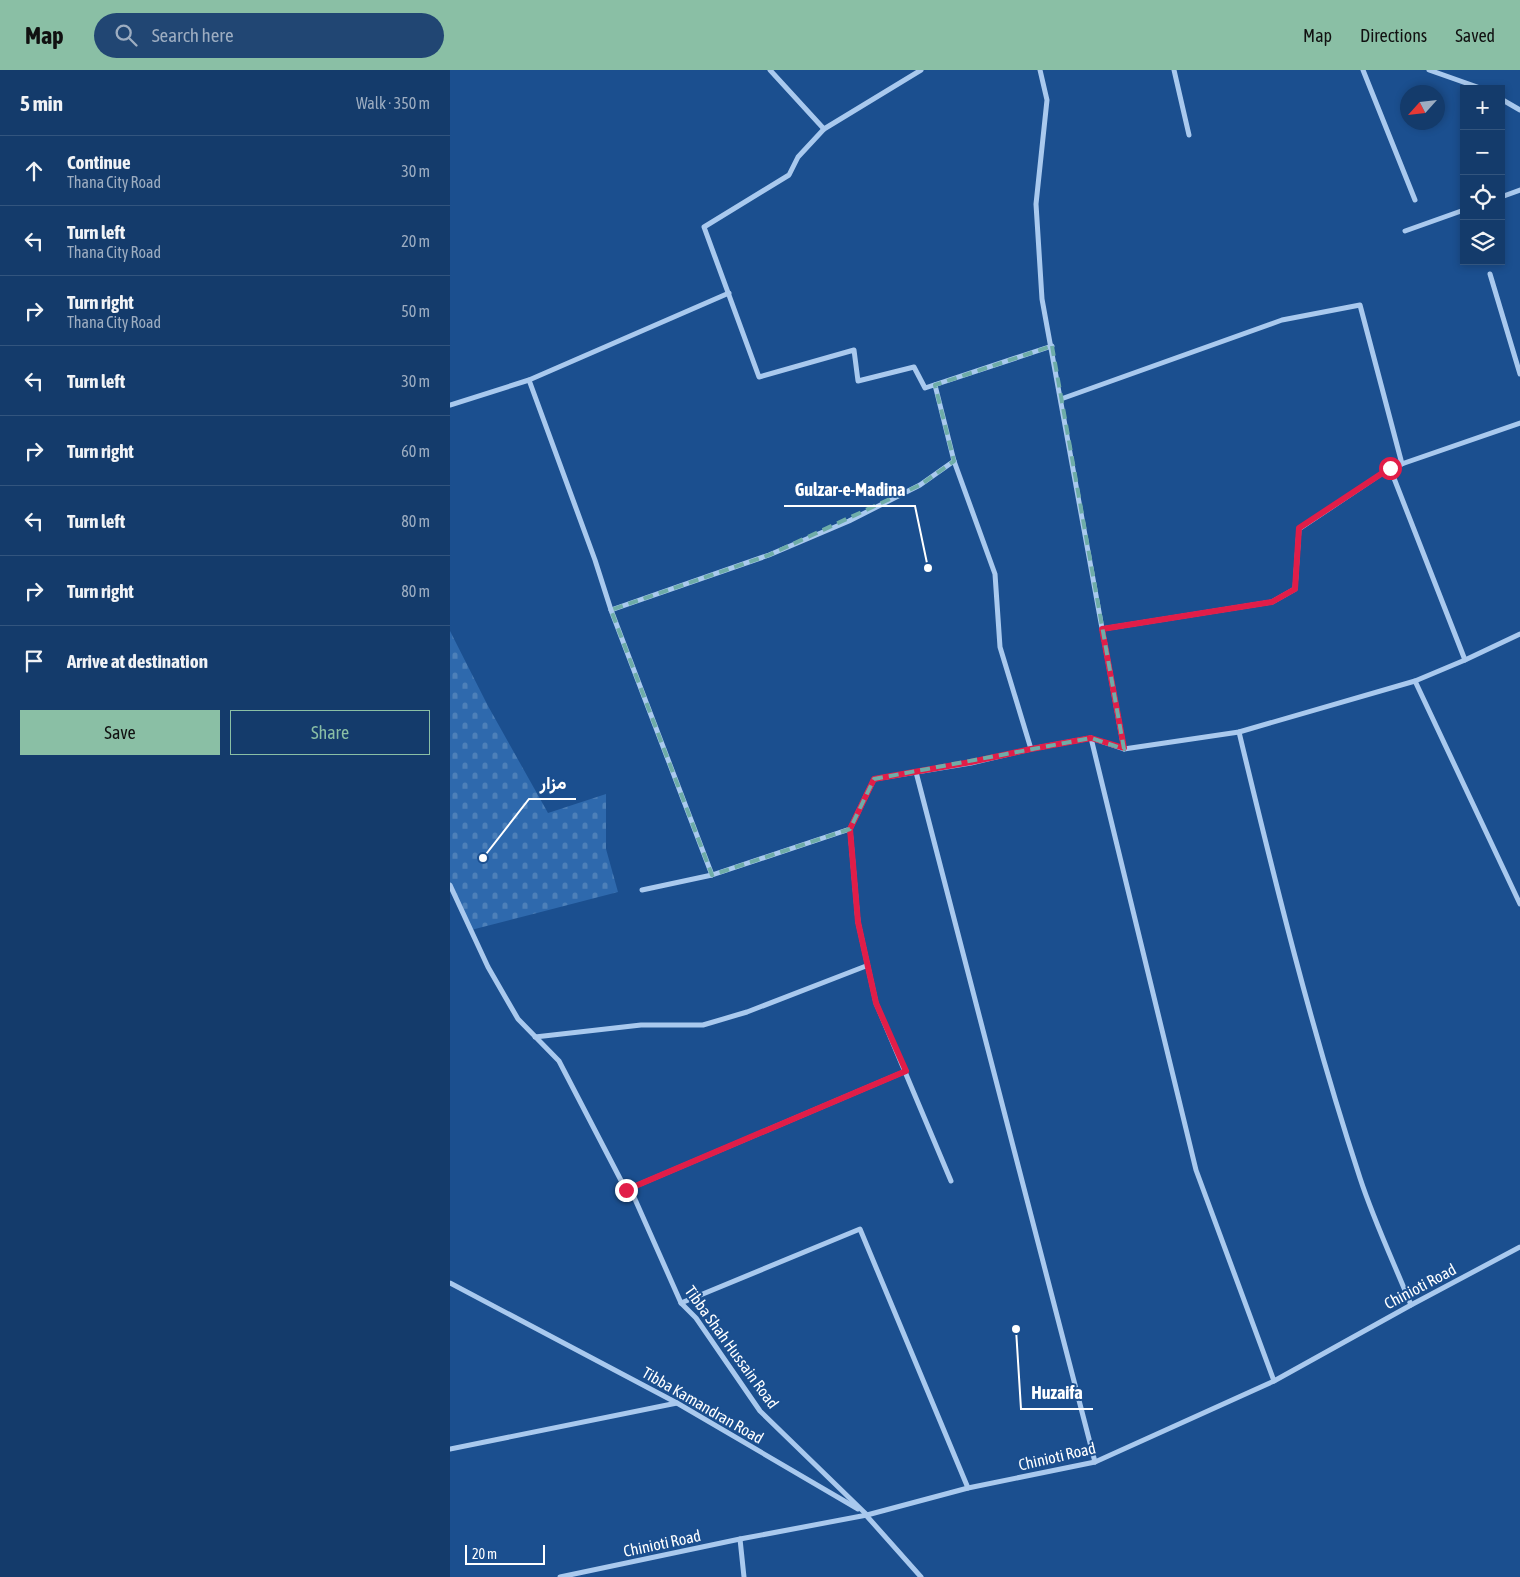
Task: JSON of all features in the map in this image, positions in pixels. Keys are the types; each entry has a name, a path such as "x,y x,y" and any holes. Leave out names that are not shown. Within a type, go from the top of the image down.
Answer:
{"street":[{"path":"770,70 824,129"},
{"path":"921,70 824,129 798,157 789,175 704,227 759,377 854,350 858,382 914,367 925,388 1052,346"},
{"path":"1040,70 1046,100 1036,204 1042,299 1124,748"},
{"path":"1174,70 1188,135"},
{"path":"1363,70 1415,200"},
{"path":"1429,70 1472,85"},
{"path":"1505,101 1520,110"},
{"path":"1505,196 1520,190"},
{"path":"1405,231 1460,211"},
{"path":"1490,274 1520,374"},
{"path":"450,405 529,380 729,293"},
{"path":"1061,399 1282,320 1360,305 1402,464"},
{"path":"529,380 595,560 611,610 712,875"},
{"path":"935,385 954,461 995,574 1000,647 1031,749"},
{"path":"1102,629 1272,602 1295,589 1299,528 1390,468 1520,423"},
{"path":"611,610 769,555 849,521 920,485 954,461"},
{"path":"1390,468 1465,660"},
{"path":"951,1181 876,1003 866,966 858,922 850,829 874,779 1091,738 1124,748 1239,732 1415,681 1520,634"},
{"path":"1415,681 1520,904"},
{"path":"1239,732 1277,890 1317,1037 1360,1180 1411,1305"},
{"path":"1091,738 1196,1170 1274,1381"},
{"path":"916,772 1094,1462"},
{"path":"642,890 712,875 850,829"},
{"name":"Tibba Shah Hussain Road","path":"450,885 488,967 518,1020 559,1061 626,1190 634,1197 681,1303 696,1318 760,1411 867,1515"},
{"path":"536,1037 641,1025 703,1025 747,1012 866,966"},
{"path":"626,1190 906,1071"},
{"path":"681,1303 860,1229 968,1488"},
{"name":"Chinioti Road","path":"560,1577 740,1539 867,1515 968,1488 1094,1462 1274,1381 1411,1305 1520,1248"},
{"name":"Tibba Kamandran Road","path":"450,1283 678,1403 867,1515 921,1577"},
{"path":"450,1448 678,1403"},
{"path":"740,1539 744,1577"}],"highlighted area":[{"path":"1052,346 1124,749 1091,738 874,779 850,829 712,875 611,610 769,555 920,485 954,461 935,385"}],"green space":[{"path":"450,631 488,706 548,813 606,794 606,849 618,892 471,930 450,885"}],"place":[{"name":"Gulzar-e-Madina","path":"928,568"},
{"name":"مزار","path":"483,858"},
{"name":"Huzaifa","path":"1016,1329"}],"route":[{"path":"626,1190 906,1071 876,1003 866,966 858,922 850,829 874,779 1091,738 1124,748 1102,629 1272,602 1295,589 1299,528 1390,468"}]}
